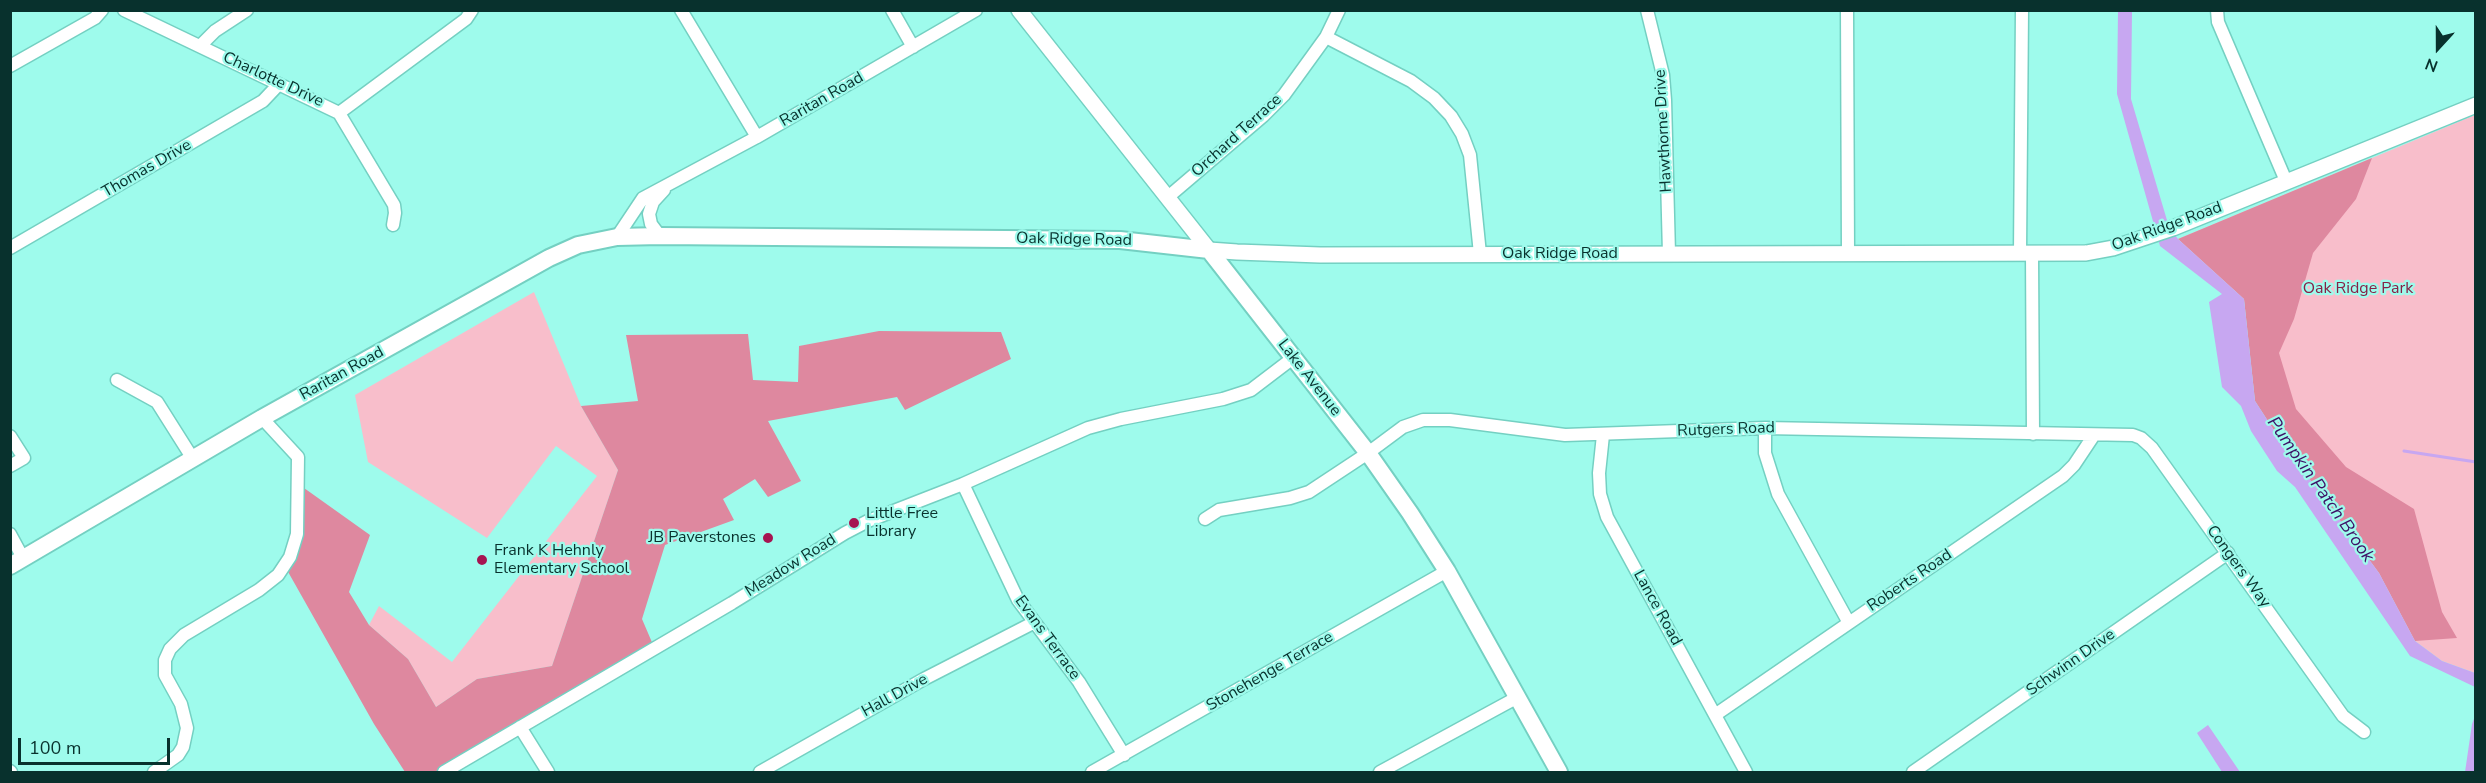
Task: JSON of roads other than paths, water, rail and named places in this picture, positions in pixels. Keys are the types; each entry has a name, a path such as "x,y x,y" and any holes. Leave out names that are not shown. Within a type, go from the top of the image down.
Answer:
{"main road":[{"name":"Oak Ridge Road","path":"617,237 1120,240 1209,250"},
{"name":"Raritan Road","path":"17,562 262,418 549,258 578,245 617,237"},
{"name":"Lake Avenue","path":"1209,250 1368,453 1410,513 1447,571 1559,772"}],"street":[{"path":"10,66 95,18 102,10"},
{"name":"Charlotte Drive","path":"124,10 339,113 394,205 393,225"},
{"path":"200,46 215,31 247,10"},
{"path":"339,113 466,19 472,10"},
{"path":"681,10 757,137"},
{"path":"892,10 913,47"},
{"name":"Raritan Road","path":"617,237 643,198 757,137 976,10"},
{"name":"Lake Avenue","path":"1019,10 1209,250"},
{"name":"Orchard Terrace","path":"1168,197 1270,109 1290,87 1326,37 1339,10"},
{"name":"Hawthorne Drive","path":"1647,10 1663,75 1669,254"},
{"path":"1847,10 1848,254"},
{"path":"2022,10 2026,253 2033,434"},
{"path":"2217,10 2218,22 2286,180"},
{"path":"1326,37 1411,81 1434,98 1451,116 1462,134 1470,155 1480,254"},
{"name":"Thomas Drive","path":"10,249 263,101 279,84"},
{"name":"Oak Ridge Road","path":"1209,250 1310,255 2092,252 2173,228 2286,180 2475,105"},
{"name":"Raritan Road","path":"660,236 651,224 650,214 653,202 667,187"},
{"name":"Meadow Road","path":"444,772 732,603 845,532 963,484 1088,428 1121,418 1223,399 1251,390 1293,358"},
{"path":"117,380 157,402 193,459"},
{"path":"154,772 178,754 186,738 187,724 181,704 168,683 165,668 170,649 190,631 259,590 278,574 290,557 297,534 298,457 262,418"},
{"name":"Rutgers Road","path":"1205,519 1219,510 1290,498 1309,492 1403,427 1423,420 1450,420 1565,435 1765,428 2094,435"},
{"path":"1765,428 1765,453 1778,494 1849,623"},
{"name":"Lance Road","path":"1604,435 1599,484 1607,517 1746,772"},
{"name":"Roberts Road","path":"1715,715 2062,476 2074,465 2094,435"},
{"name":"Congers Way","path":"2094,435 2133,435 2146,442 2343,716 2364,732"},
{"path":"10,436 24,458 10,466"},
{"name":"Evans Terrace","path":"963,484 1018,600 1079,682 1124,755"},
{"path":"10,534 17,562"},
{"name":"Schwinn Drive","path":"1913,772 2228,553"},
{"name":"Stonehenge Terrace","path":"1092,772 1447,571"},
{"name":"Hall Drive","path":"760,772 924,679 1033,623"},
{"path":"1389,770 1518,697"},
{"path":"520,726 548,772"}],"waterway":[{"path":"2404,451 2476,462"}],"place":[{"name":"Little Free Library","path":"854,523"},
{"name":"JB Paverstones","path":"768,538"},
{"name":"Frank K Hehnly Elementary School","path":"482,560"}],"park label":[{"name":"Oak Ridge Park","path":"2358,289"}],"water label":[{"name":"Pumpkin Patch Brook","path":"2320,490"}]}
